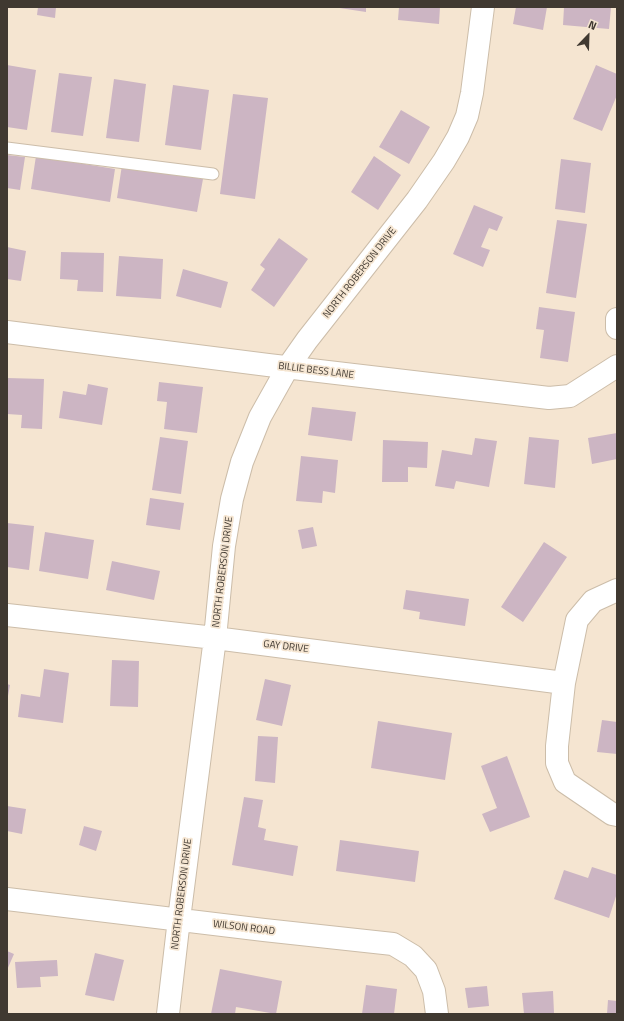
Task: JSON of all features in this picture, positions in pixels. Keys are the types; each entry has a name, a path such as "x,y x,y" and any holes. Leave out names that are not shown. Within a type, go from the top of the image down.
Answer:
{"street":[{"name":"NORTH ROBERSON DRIVE","path":"168,1014 215,638 224,546 234,491 242,462 260,417 288,367 307,340 417,200 444,161 458,137 467,116 472,93 483,7"},
{"path":"617,319 617,328"},
{"name":"BILLIE BESS LANE","path":"7,332 549,398 570,396 617,366"},
{"path":"617,590 593,601 577,620 564,683 557,746 557,763 564,782 612,814 617,815"},
{"name":"GAY DRIVE","path":"7,615 215,638 564,683"},
{"name":"WILSON ROAD","path":"7,899 393,944 412,956 426,970 434,991 437,1014"}],"lane":[{"path":"7,148 212,174"}],"building":[{"path":"38,7 56,7 55,18 37,15"},
{"path":"333,7 366,7 366,12"},
{"path":"399,7 440,7 439,24 398,20"},
{"path":"516,7 547,7 543,30 513,24"},
{"path":"564,7 611,7 609,29 563,25"},
{"path":"7,65 36,70 27,130 7,127"},
{"path":"596,65 617,74 617,95 602,131 573,119"},
{"path":"59,73 92,77 83,136 51,132"},
{"path":"114,79 146,84 139,142 106,138"},
{"path":"173,85 209,90 201,150 165,145"},
{"path":"233,94 268,98 255,199 220,194"},
{"path":"401,110 430,127 409,164 379,147"},
{"path":"7,155 25,157 20,190 7,188"},
{"path":"36,156 115,169 110,202 31,189"},
{"path":"374,156 401,175 378,210 351,192"},
{"path":"561,159 591,163 585,213 555,209"},
{"path":"122,165 203,179 197,212 117,198"},
{"path":"474,205 503,217 497,231 489,228 481,247 490,250 483,267 453,254"},
{"path":"557,220 587,224 576,298 546,293"},
{"path":"279,238 308,259 274,307 251,290 265,269 260,265"},
{"path":"7,247 26,251 21,281 7,279"},
{"path":"61,252 104,253 103,292 77,291 78,280 60,279"},
{"path":"119,256 163,259 161,299 116,296"},
{"path":"183,269 228,282 221,308 176,296"},
{"path":"539,307 575,312 568,362 540,358 544,330 536,329"},
{"path":"7,378 44,379 42,429 21,428 22,415 7,414"},
{"path":"159,382 203,387 197,433 164,429 167,402 157,401"},
{"path":"88,384 108,388 102,425 59,418 63,391 86,395"},
{"path":"312,407 356,412 352,441 308,435"},
{"path":"617,433 617,459 592,464 588,438"},
{"path":"160,437 188,441 181,494 152,490"},
{"path":"529,437 559,440 555,488 524,484"},
{"path":"475,438 497,441 489,487 456,481 454,489 435,486 442,450 472,455"},
{"path":"383,440 428,442 427,468 408,467 408,482 382,482"},
{"path":"301,456 338,460 335,493 323,491 322,503 296,501"},
{"path":"150,498 184,503 180,530 146,525"},
{"path":"7,523 34,526 29,570 7,567"},
{"path":"313,527 317,546 302,549 298,530"},
{"path":"45,532 94,540 88,579 39,571"},
{"path":"544,542 567,557 523,622 501,607"},
{"path":"112,561 160,571 154,600 106,590"},
{"path":"406,590 469,599 465,626 419,619 420,612 403,609"},
{"path":"112,660 139,661 138,707 110,706"},
{"path":"44,669 69,673 63,723 18,717 21,694 40,697"},
{"path":"265,679 291,685 282,726 256,720"},
{"path":"7,684 10,685 8,696 7,696"},
{"path":"602,720 617,722 617,754 597,752"},
{"path":"378,721 452,733 445,780 371,768"},
{"path":"258,736 278,737 275,783 255,781"},
{"path":"507,756 530,817 490,832 482,814 497,808 481,766"},
{"path":"244,797 263,800 258,827 266,829 264,840 298,846 293,876 232,865"},
{"path":"7,806 26,809 22,834 7,831"},
{"path":"84,826 102,831 96,851 79,845"},
{"path":"340,840 419,851 415,882 336,871"},
{"path":"592,867 617,875 617,893 609,918 554,899 564,870 588,878"},
{"path":"7,951 14,954 7,970"},
{"path":"95,953 124,960 114,1001 85,995"},
{"path":"57,960 58,976 40,977 41,987 17,988 15,962"},
{"path":"220,969 282,981 276,1014 236,1007 235,1014 211,1014"},
{"path":"366,985 397,989 394,1014 362,1014"},
{"path":"487,986 489,1006 468,1008 465,988"},
{"path":"553,991 554,1013 524,1014 522,993"},
{"path":"608,1000 617,1001 617,1014 607,1014"}]}
